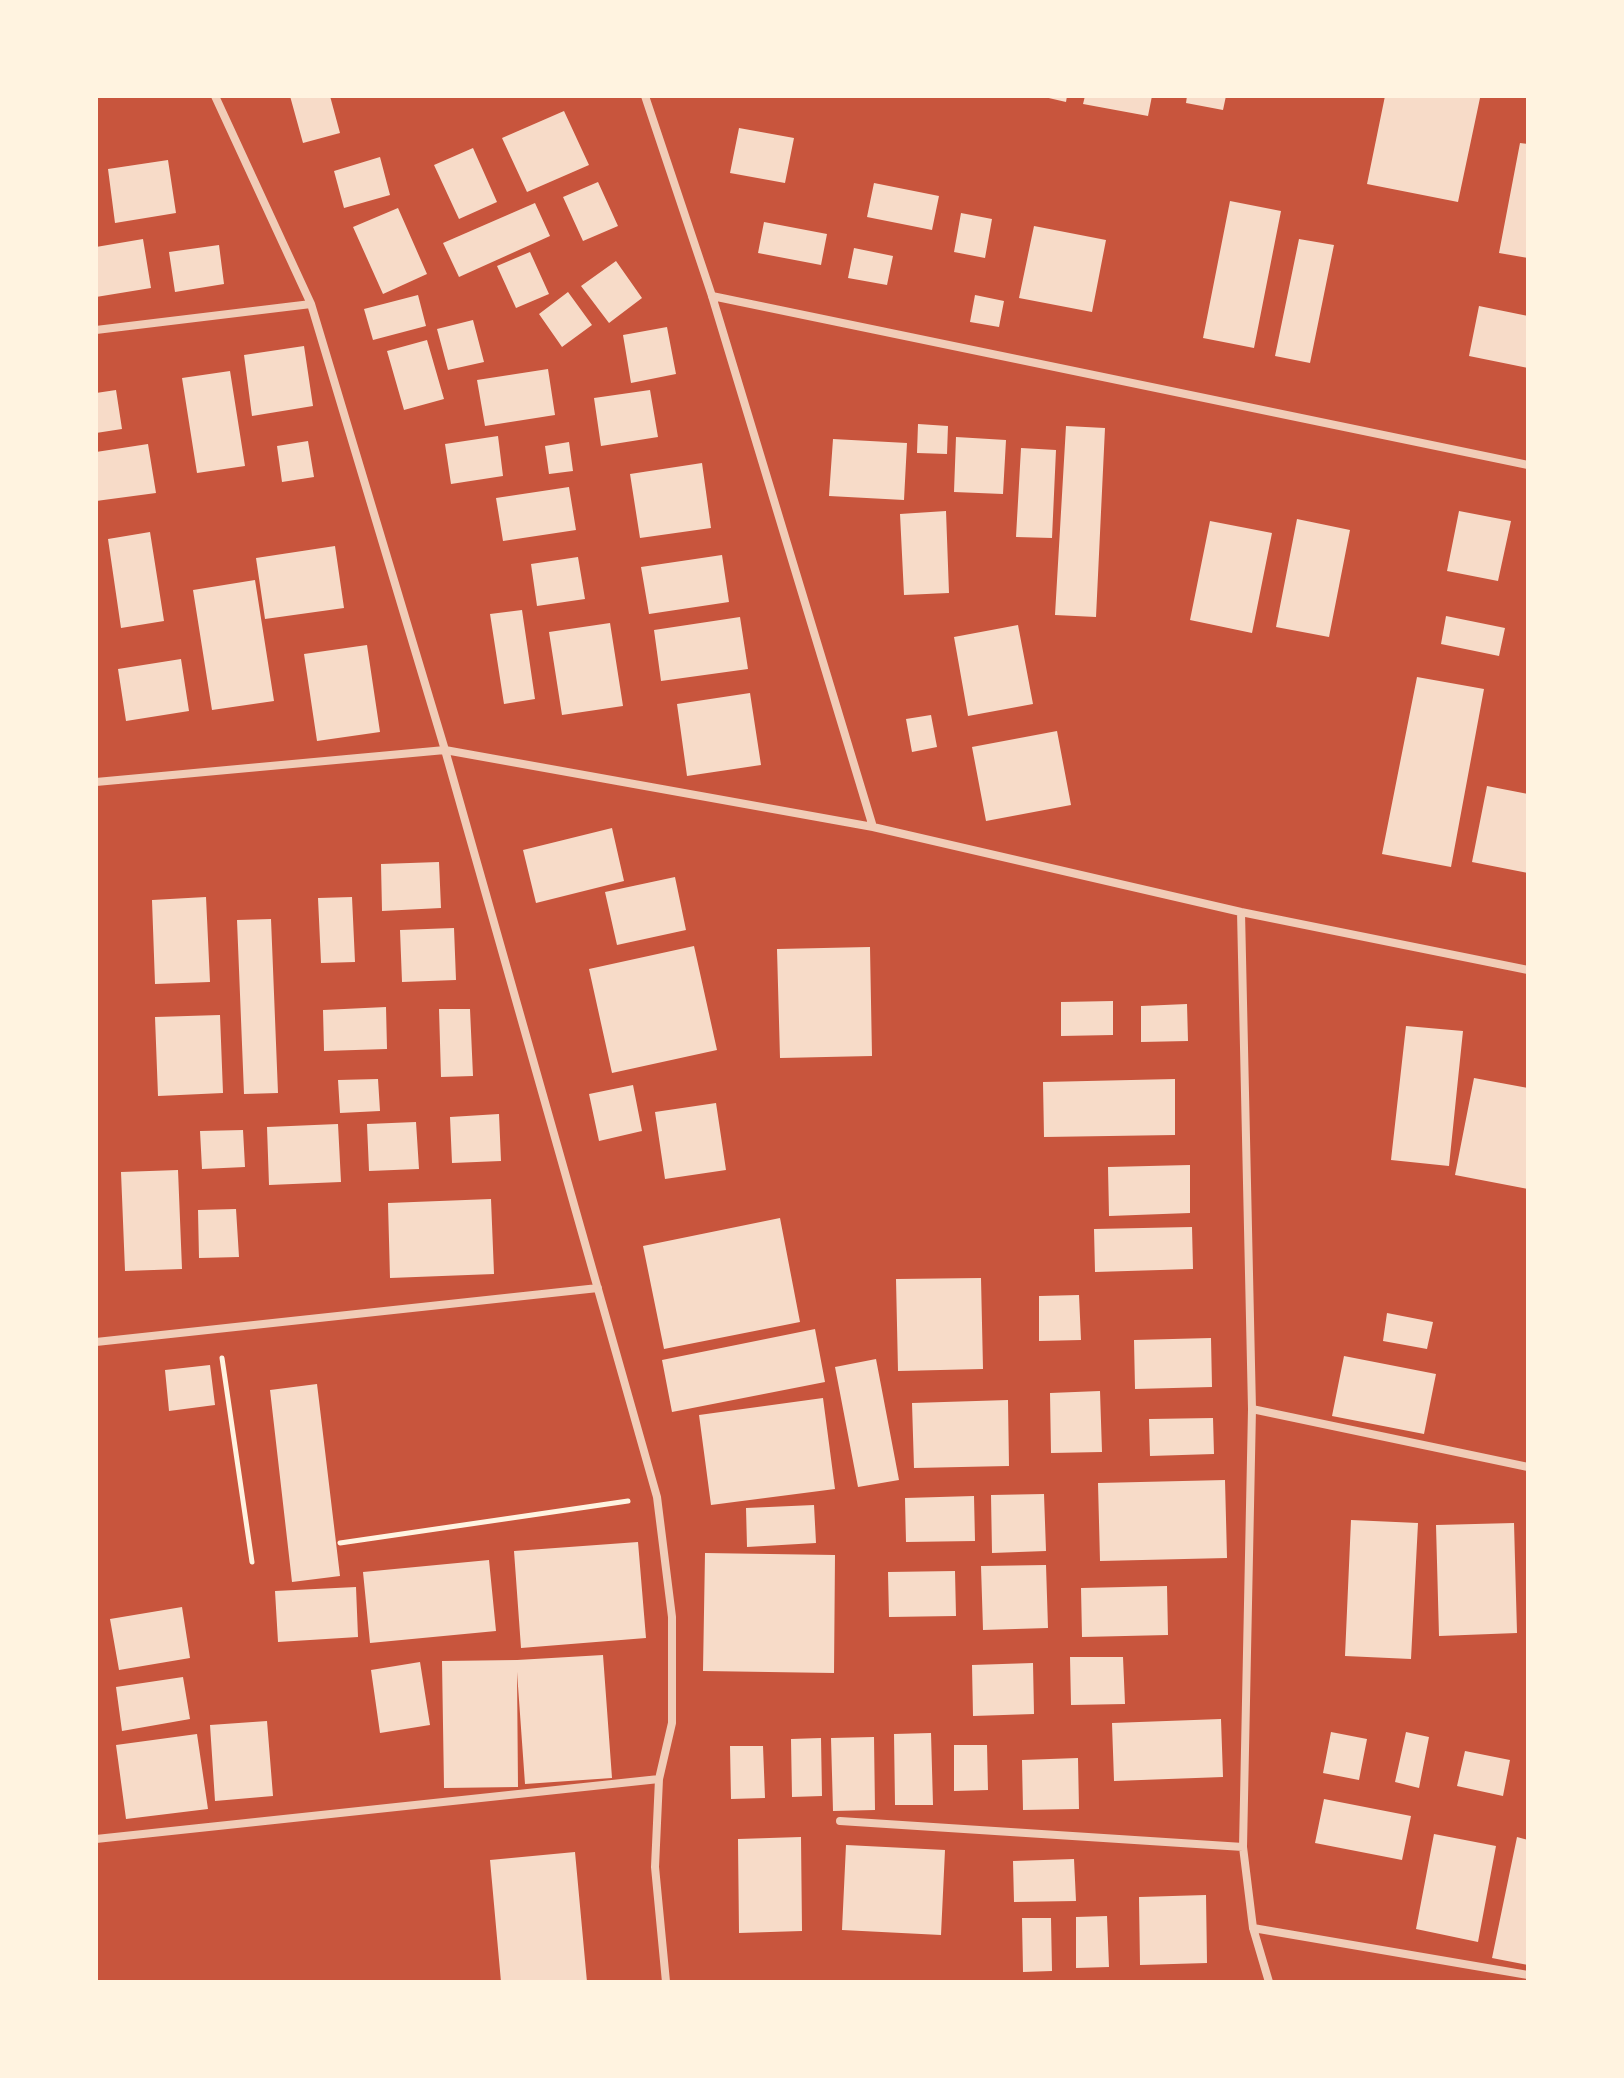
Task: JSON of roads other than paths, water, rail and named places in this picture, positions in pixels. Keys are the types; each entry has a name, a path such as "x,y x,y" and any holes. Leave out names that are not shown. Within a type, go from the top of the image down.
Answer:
{"street":[{"path":"215,96 311,304 445,750 657,1497 672,1617 672,1723 659,1779 655,1867 666,1982"},
{"path":"645,96 712,296 873,827"},
{"path":"712,296 1528,465"},
{"path":"96,330 311,304"},
{"path":"96,782 445,750 873,827 1241,912 1528,970"},
{"path":"1241,912 1252,1409 1243,1847 1253,1928 1269,1982"},
{"path":"96,1342 598,1288"},
{"path":"1252,1409 1528,1467"},
{"path":"96,1839 659,1779"},
{"path":"840,1821 1243,1847"},
{"path":"1253,1928 1528,1975"}]}
